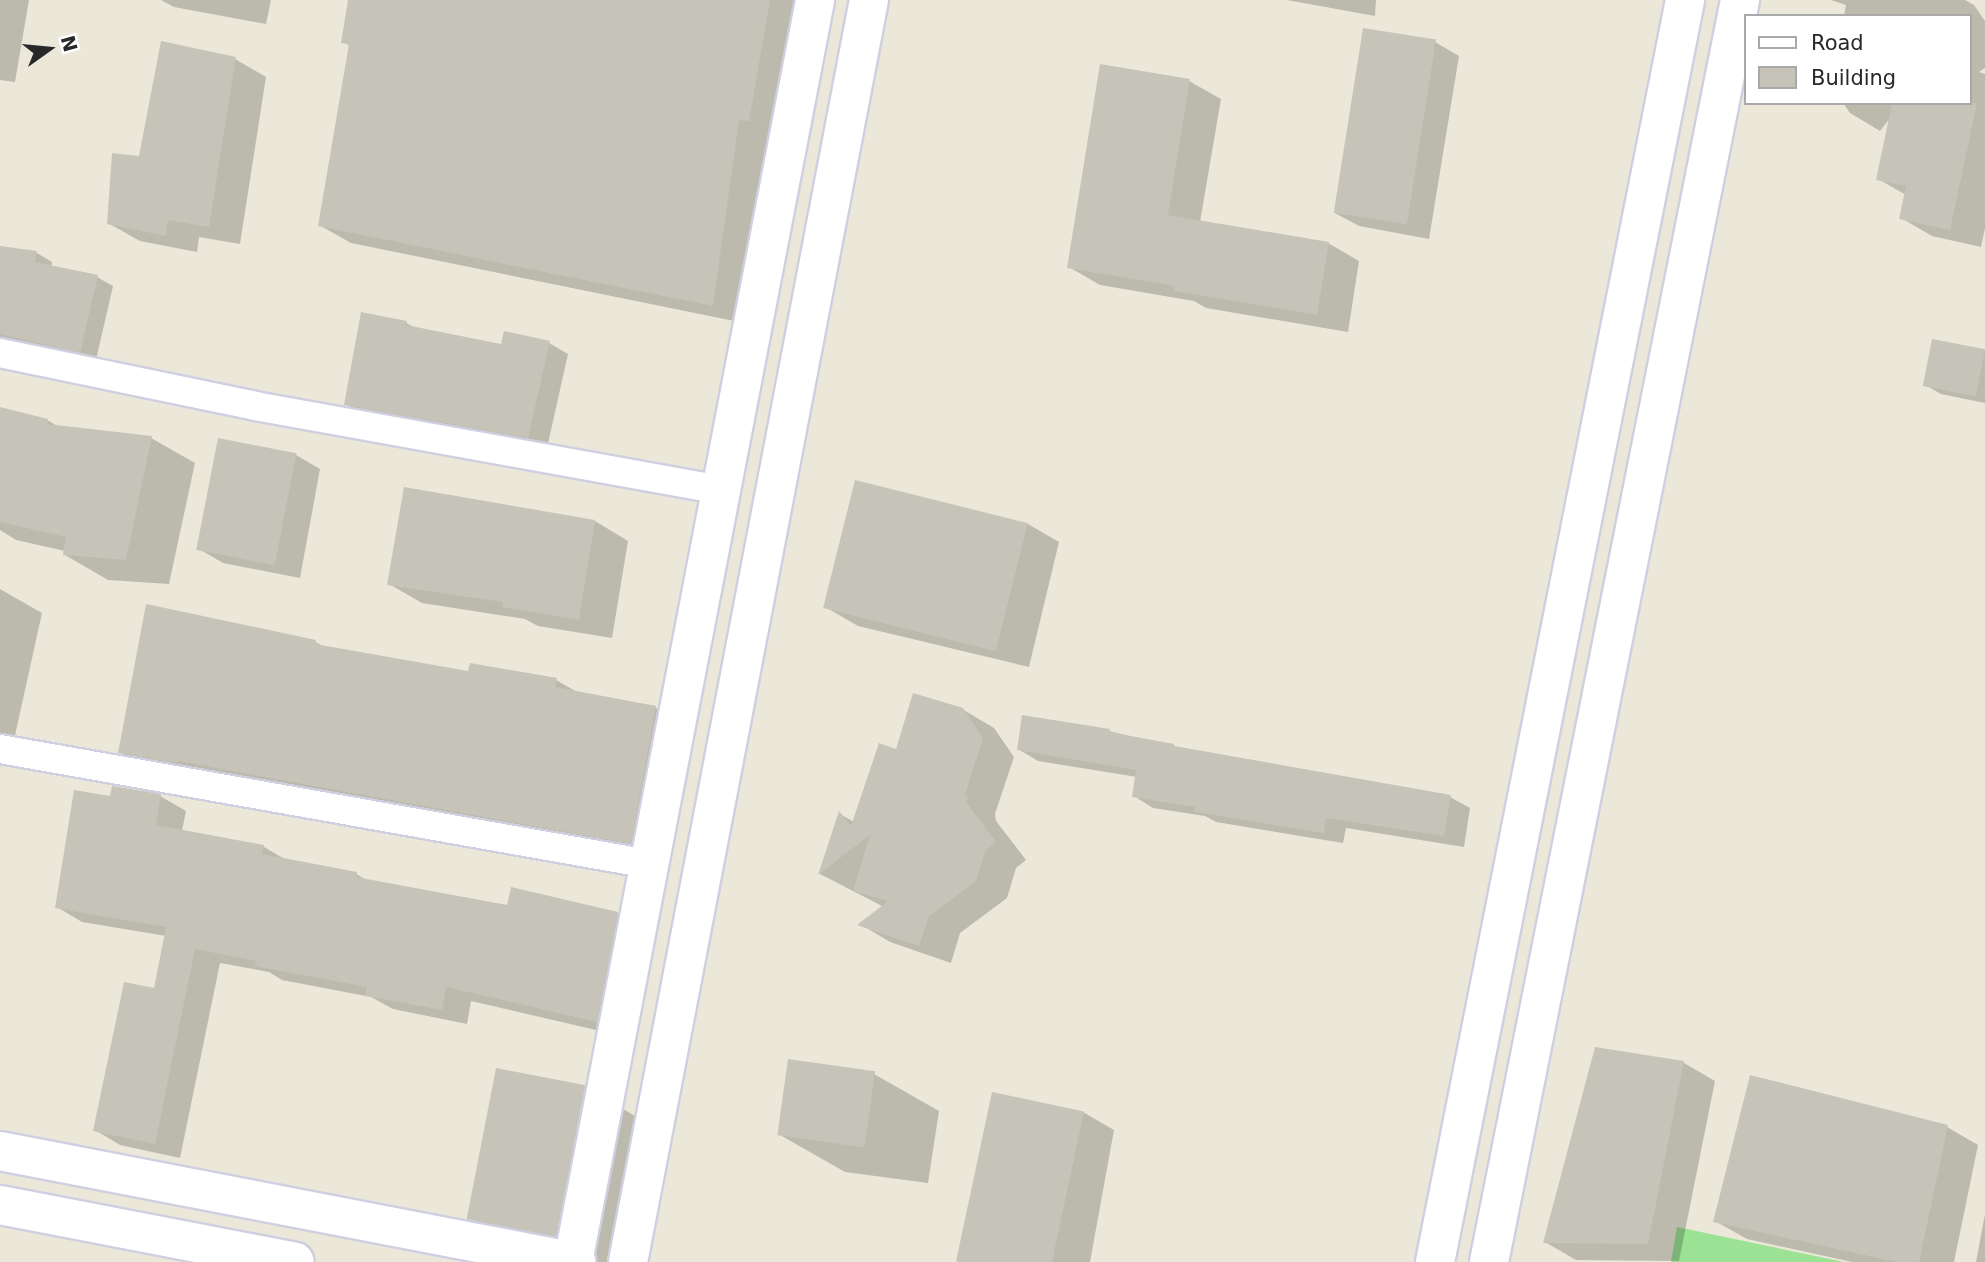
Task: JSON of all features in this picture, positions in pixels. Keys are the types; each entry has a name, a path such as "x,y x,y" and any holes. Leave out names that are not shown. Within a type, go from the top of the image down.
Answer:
{"street":[{"path":"2,1162 574,1262 815,0"},
{"path":"628,1262 869,0"},
{"path":"1435,1262 1684,9 1737,13 1489,1262"},
{"path":"0,353 255,406 721,490"},
{"path":"740,386 792,401"},
{"path":"0,749 649,864"},
{"path":"0,1205 295,1262"}],"green space":[{"path":"1677,1227 1844,1262 1671,1262"}],"building":[{"path":"348,0 770,0 749,121 739,120 713,306 318,226 349,44 341,43"},
{"path":"1363,28 1436,40 1407,224 1334,213"},
{"path":"161,41 236,57 209,227 168,220 166,236 107,224 112,153 139,156"},
{"path":"1100,64 1190,79 1168,215 1329,242 1317,315 1173,291 1174,286 1067,268"},
{"path":"1977,103 1950,230 1899,219 1906,186 1876,180 1892,105"},
{"path":"0,246 37,251 35,262 98,275 80,353 0,334"},
{"path":"361,312 407,321 406,325 501,344 504,331 550,341 528,438 344,405"},
{"path":"1932,339 1985,349 1976,396 1923,386"},
{"path":"0,407 48,419 47,424 152,436 126,560 63,555 66,537 0,522"},
{"path":"218,438 297,453 275,565 196,550"},
{"path":"855,480 1028,523 996,651 823,608"},
{"path":"404,487 595,520 579,620 502,607 503,602 387,585"},
{"path":"146,604 316,640 315,644 468,671 470,663 557,678 555,687 656,706 631,844 178,761 177,763 118,753"},
{"path":"913,693 963,708 983,738 965,795 968,796 966,802 996,842 985,851 976,881 929,916 919,946 857,925 888,901 853,891 870,835 818,875 839,811 851,826 879,743 896,749"},
{"path":"1022,715 1110,729 1109,732 1174,746 1451,795 1444,836 1326,818 1324,833 1195,812 1195,807 1132,797 1136,770 1017,750"},
{"path":"112,786 161,794 156,825 264,845 262,854 357,872 356,877 507,905 511,887 618,912 597,1022 446,987 442,1010 365,996 367,987 255,966 256,961 195,949 155,1144 93,1131 124,982 154,988 166,927 55,908 74,790 110,796"},
{"path":"1595,1047 1684,1061 1648,1244 1543,1243"},
{"path":"788,1059 875,1071 864,1147 777,1135"},
{"path":"496,1068 585,1085 556,1237 467,1219"},
{"path":"1750,1075 1948,1125 1919,1262 1897,1262 1713,1222"},
{"path":"992,1092 1084,1112 1052,1262 956,1261"}]}
